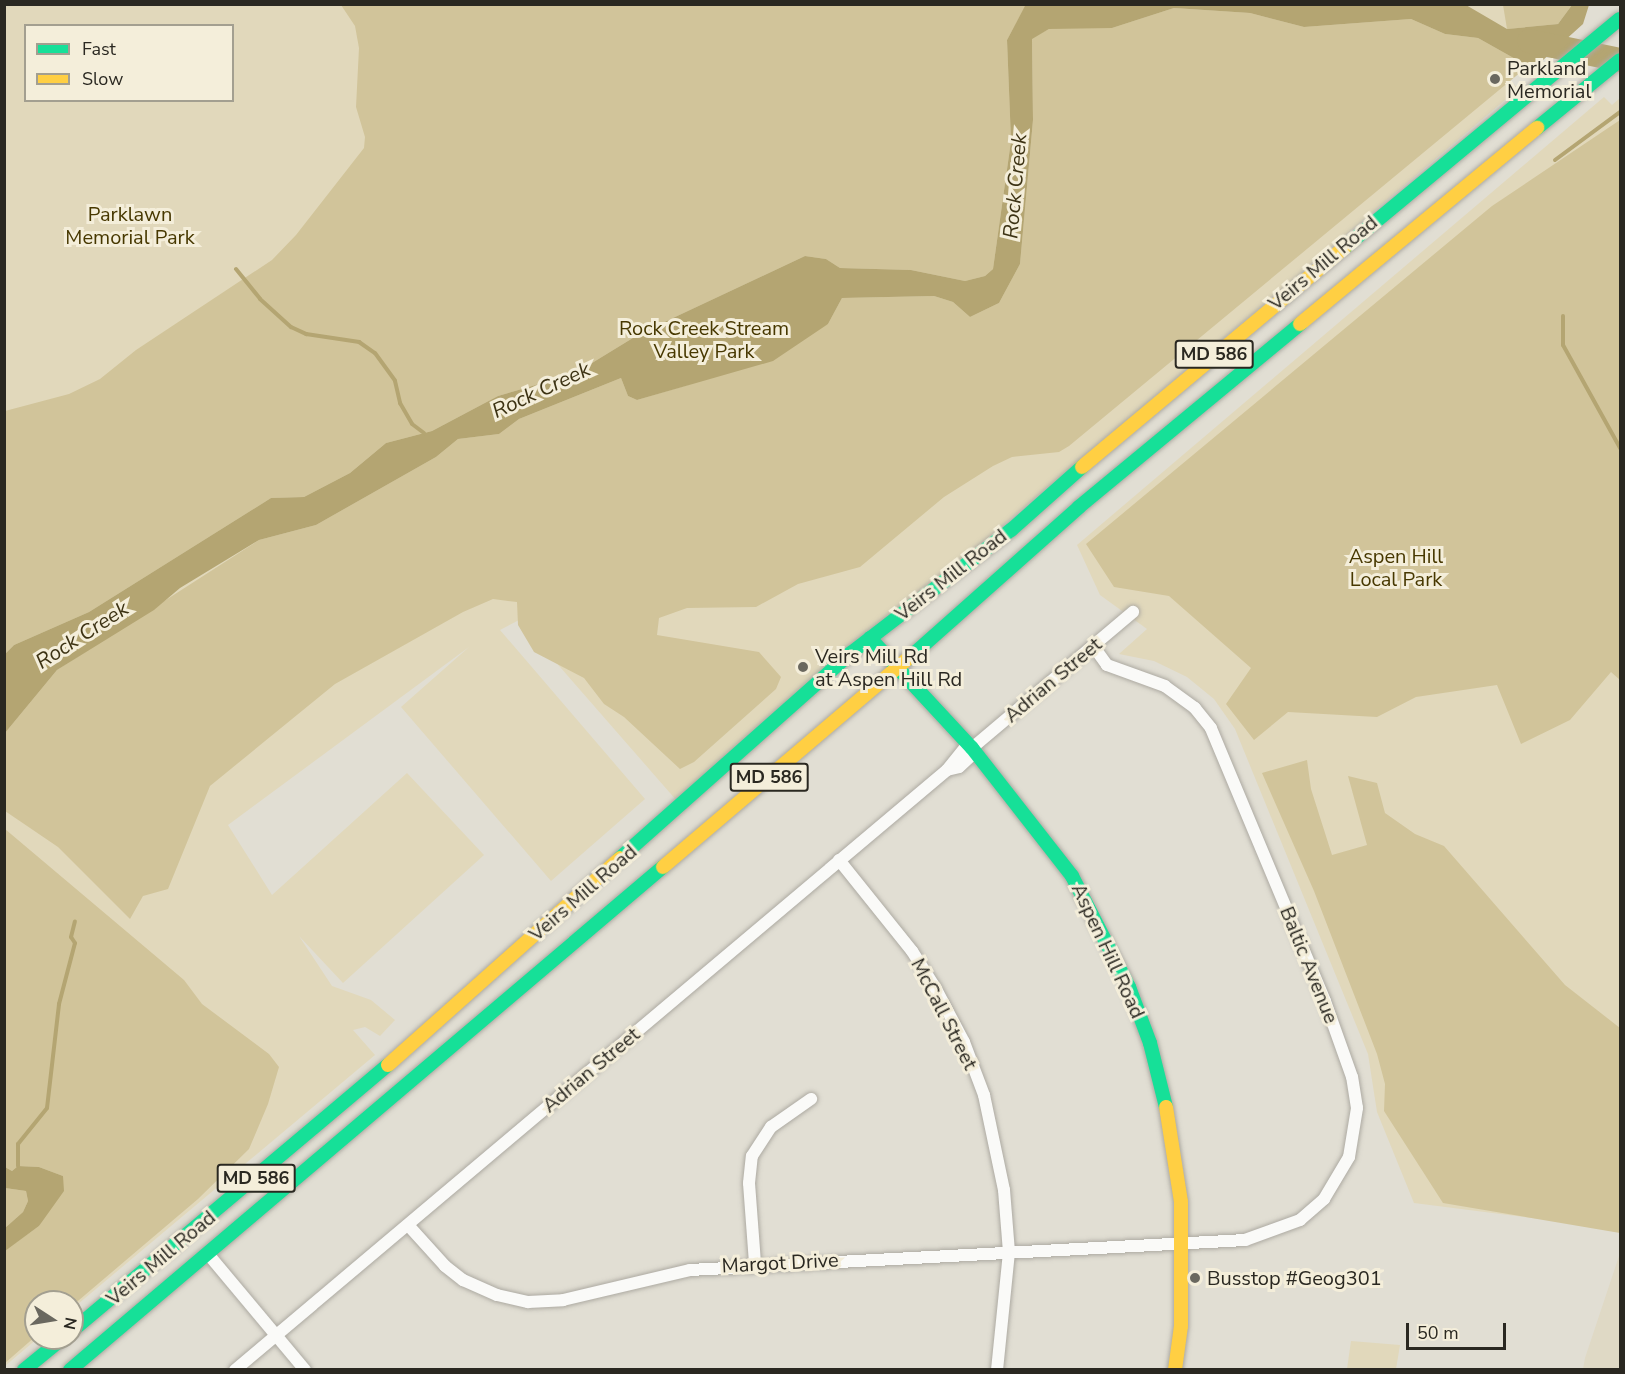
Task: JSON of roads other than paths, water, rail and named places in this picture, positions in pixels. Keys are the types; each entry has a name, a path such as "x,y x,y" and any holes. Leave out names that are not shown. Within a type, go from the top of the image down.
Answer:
{"main road":[{"name":"Veirs Mill Road","path":"84,1321 380,1072 870,638 1011,530 1146,411 1616,22"},
{"name":"Veirs Mill Road","path":"70,1370 898,668 1079,507 1620,60"},
{"name":"Aspen Hill Road","path":"870,638 972,748 1072,876 1129,987 1150,1042 1170,1125 1181,1202 1181,1326 1175,1370"},
{"path":"132,1282 148,1304"},
{"path":"24,1370 48,1350"}],"street":[{"name":"Adrian Street","path":"236,1370 839,860 947,770 959,767 972,748 1133,612"},
{"name":"Baltic Avenue","path":"1093,646 1107,665 1165,686 1194,708 1211,728 1325,1001 1354,1088 1357,1108 1349,1157 1324,1199 1300,1220 1273,1233 1245,1240 1182,1244"},
{"name":"McCall Street","path":"839,860 912,951 964,1042 984,1095 997,1147 1008,1252 996,1370"},
{"path":"755,1263 749,1184 752,1156 771,1127 811,1099"},
{"name":"Margot Drive","path":"408,1225 445,1266 463,1280 497,1295 528,1302 563,1300 690,1270 755,1263 1182,1244"},
{"path":"208,1254 305,1370"}],"water":[{"path":"1026,4 1466,5 1507,29 1558,24 1572,5 1589,5 1583,24 1533,69 1478,38 1445,34 1411,19 1304,27 1250,13 1174,8 1112,28 1049,29 1032,39 1033,120 1020,264 999,303 970,317 953,302 934,296 842,298 828,324 773,361 637,400 628,396 621,378 519,419 499,434 458,439 436,457 316,525 259,540 180,588 154,610 57,670 5,733 5,654 14,645 89,612 271,498 304,497 350,473 386,443 432,431 498,396 553,380 592,363 641,333 805,256 826,259 840,268 911,270 965,281 985,276 993,269 1011,141 1007,40"},
{"path":"18,1166 39,1167 63,1176 64,1191 39,1226 5,1251 5,1228 23,1212 28,1201 26,1191 5,1188 5,1167 12,1171"}],"waterway":[{"name":"Rock Creek","path":"1529,41 1620,60"},
{"path":"1555,160 1620,112"},
{"path":"236,269 260,299 291,327 306,334 359,342 375,353 395,381 400,403 412,424 424,433"},
{"path":"1563,316 1563,345 1620,448"},
{"path":"18,1166 18,1144 47,1108 59,1004 75,943 71,937 75,921"}],"place":[{"name":"Parkland Memorial","path":"1495,79"},
{"name":"Veirs Mill Rd at Aspen Hill Rd","path":"803,667"},
{"name":"Busstop #Geog301","path":"1195,1278"}],"park label":[{"name":"Parklawn Memorial Park","path":"130,226"},
{"name":"Rock Creek Stream Valley Park","path":"704,340"},
{"name":"Aspen Hill Local Park","path":"1396,568"}]}
